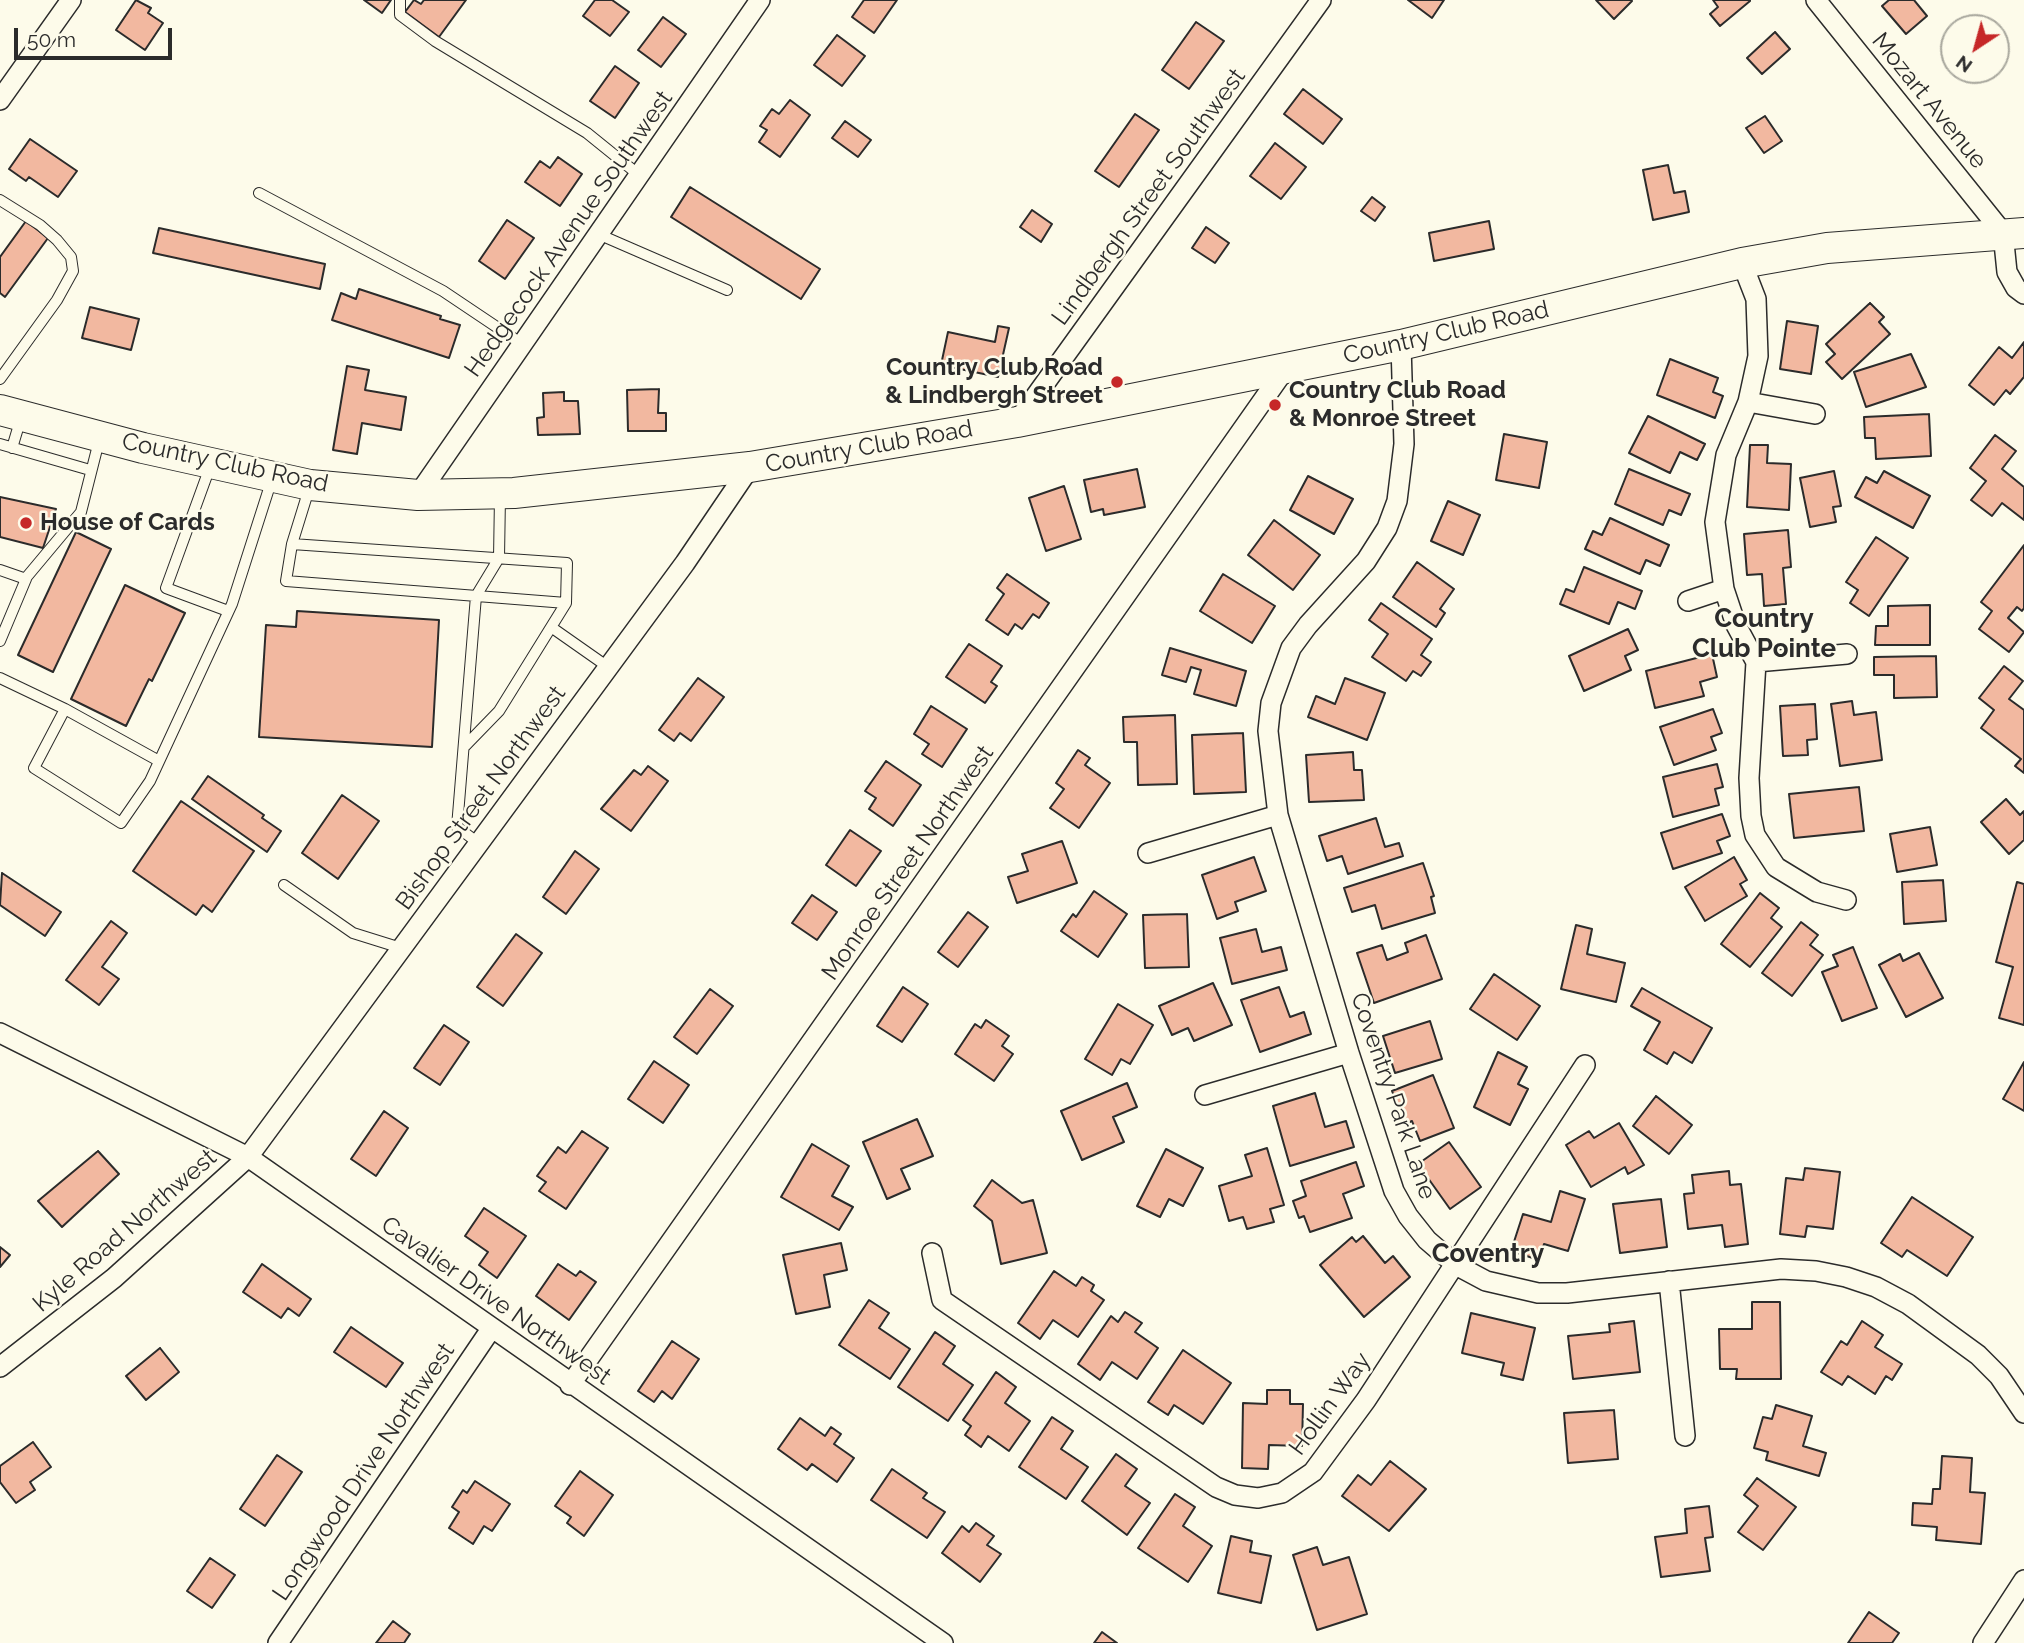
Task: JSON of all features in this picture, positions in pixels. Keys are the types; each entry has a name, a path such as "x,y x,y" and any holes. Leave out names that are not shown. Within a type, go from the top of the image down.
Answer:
{"main road":[{"name":"Country Club Road","path":"11,413 100,437 310,485 418,495 500,494 750,467 1017,422 1401,345 1742,263 1827,247 2014,233"}],"street":[{"path":"0,100 71,0"},
{"name":"Hedgecock Avenue Southwest","path":"418,495 760,0"},
{"name":"Lindbergh Street Southwest","path":"1017,422 1321,0"},
{"name":"Mozart Avenue","path":"1816,0 2014,233"},
{"path":"2014,233 2007,272 2016,288 2024,294"},
{"path":"1742,263 1756,299 1759,318 1758,356 1748,402 1726,456 1717,493 1717,551 1724,589 1736,625 1756,662 1749,778 1751,816 1755,835 1776,867 1817,892 1846,900"},
{"name":"Coventry Park Lane","path":"1401,345 1405,444 1397,501 1387,528 1367,561 1308,625 1279,675 1271,703 1268,732 1278,814 1349,1053 1394,1191 1408,1216 1427,1240 1456,1265 1486,1280 1538,1293 1567,1293 1781,1269 1816,1271 1877,1287 1908,1304 1978,1355 1999,1376 2024,1413"},
{"name":"Monroe Street Northwest","path":"570,1385 1285,369"},
{"path":"1748,402 1815,414"},
{"name":"Bishop Street Northwest","path":"248,1157 477,842 685,563 750,467"},
{"path":"1688,601 1724,589"},
{"path":"1756,662 1847,654"},
{"path":"1148,853 1278,814"},
{"name":"Cavalier Drive Northwest","path":"0,1033 248,1157 570,1385 943,1643"},
{"path":"1205,1095 1349,1053"},
{"name":"Hollin Way","path":"932,1253 942,1300 1216,1487 1235,1495 1258,1498 1282,1493 1314,1472 1366,1400 1585,1065"},
{"name":"Kyle Road Northwest","path":"0,1367 114,1278 248,1157"},
{"path":"1669,1281 1685,1436"},
{"name":"Longwood Drive Northwest","path":"278,1643 491,1329"},
{"path":"1983,1643 2024,1580"}],"lane":[{"path":"400,0 400,15 435,41 587,133 639,175"},
{"path":"260,193 443,291 523,344"},
{"path":"0,200 40,225 57,240 71,257 73,271 57,300 0,379"},
{"path":"598,234 727,290"},
{"path":"11,413 12,448"},
{"path":"0,642 26,579 81,512 100,437"},
{"path":"0,444 90,470"},
{"path":"212,463 166,587 228,611"},
{"path":"65,709 34,768 121,822 150,781 228,611 272,476"},
{"path":"310,485 292,544 286,581 566,603"},
{"path":"477,842 457,827 477,596 499,558 500,494"},
{"path":"292,544 567,563 566,603 499,711 465,746"},
{"path":"0,570 26,579"},
{"path":"551,627 608,667"},
{"path":"0,678 65,709 159,761"},
{"path":"284,885 353,933 401,948"}],"building":[{"path":"136,0 151,8 148,13 163,23 145,50 116,30"},
{"path":"364,0 391,0 382,13"},
{"path":"414,0 421,4 424,0 466,0 439,37 405,12"},
{"path":"595,0 612,0 629,12 610,36 583,16"},
{"path":"864,0 897,0 874,33 852,17"},
{"path":"1408,0 1444,0 1432,18"},
{"path":"1596,0 1631,0 1632,1 1614,19"},
{"path":"1713,0 1750,1 1720,26 1710,14 1718,7"},
{"path":"1889,0 1914,0 1927,16 1906,34 1882,6"},
{"path":"663,17 686,34 661,67 638,50"},
{"path":"1196,22 1224,41 1189,89 1162,70"},
{"path":"1775,32 1790,49 1762,74 1747,58"},
{"path":"837,35 865,56 842,86 814,65"},
{"path":"615,66 639,83 615,118 590,101"},
{"path":"1303,89 1342,119 1323,144 1284,114"},
{"path":"790,100 810,115 780,157 759,142 767,130 760,126 772,109 779,114"},
{"path":"1135,114 1159,130 1119,187 1095,171"},
{"path":"1765,116 1782,141 1764,153 1746,128"},
{"path":"845,121 871,140 858,157 832,138"},
{"path":"30,139 77,171 58,197 29,177 26,181 9,169"},
{"path":"1275,143 1306,167 1281,199 1250,176"},
{"path":"558,157 582,174 560,206 525,182 540,161 550,168"},
{"path":"1668,165 1674,193 1685,191 1689,212 1653,220 1643,170"},
{"path":"690,187 820,269 801,299 671,217"},
{"path":"1372,197 1385,207 1375,221 1361,211"},
{"path":"1032,210 1052,224 1041,242 1020,227"},
{"path":"507,220 534,238 505,279 479,261"},
{"path":"26,221 48,238 5,297 0,293 0,257"},
{"path":"1489,221 1494,249 1434,261 1429,233"},
{"path":"1206,227 1229,243 1215,263 1192,248"},
{"path":"159,228 325,264 320,289 153,253"},
{"path":"359,289 460,325 449,358 332,320 341,293 356,299"},
{"path":"1870,303 1884,317 1879,322 1890,334 1842,379 1826,362 1835,354 1826,344"},
{"path":"90,307 139,319 131,350 82,338"},
{"path":"1787,321 1818,326 1811,374 1780,369"},
{"path":"998,326 1009,328 998,377 941,365 948,332 995,342"},
{"path":"2024,342 2024,377 2010,394 2006,390 1994,405 1969,385 1999,347 2012,358"},
{"path":"1911,354 1926,387 1866,407 1854,372"},
{"path":"1670,359 1718,378 1713,392 1723,396 1715,418 1657,395"},
{"path":"347,366 369,370 365,390 406,397 401,430 362,423 357,454 333,450"},
{"path":"659,389 658,413 666,413 666,431 628,431 627,390"},
{"path":"564,392 564,401 578,401 580,434 538,435 537,418 544,417 543,393"},
{"path":"1929,414 1931,456 1876,459 1875,438 1865,438 1864,417"},
{"path":"1648,416 1705,444 1697,460 1680,452 1670,473 1629,453"},
{"path":"1504,434 1547,442 1539,488 1496,480"},
{"path":"1995,435 2016,451 2002,469 2024,487 2024,520 2002,503 1992,516 1971,500 1986,481 1970,468"},
{"path":"1750,445 1768,445 1767,463 1791,464 1789,510 1747,507"},
{"path":"1137,469 1145,507 1104,515 1103,509 1091,512 1084,480"},
{"path":"1629,469 1690,494 1681,515 1669,510 1663,525 1615,504"},
{"path":"1834,471 1841,506 1833,507 1836,522 1810,527 1800,478"},
{"path":"1884,471 1930,496 1913,528 1855,497 1866,477 1877,483"},
{"path":"1308,476 1353,499 1334,534 1290,510"},
{"path":"1064,486 1081,539 1046,551 1029,498"},
{"name":"House of Cards","path":"0,497 56,509 43,548 0,537"},
{"path":"1448,501 1480,515 1463,555 1431,541"},
{"path":"1610,518 1669,545 1660,566 1646,560 1640,574 1585,549 1593,531 1602,535"},
{"path":"1274,520 1320,555 1293,590 1248,555"},
{"path":"1788,530 1791,567 1783,568 1786,604 1764,606 1762,574 1747,575 1744,534"},
{"path":"76,532 111,549 53,672 18,655"},
{"path":"1876,537 1908,558 1869,616 1850,603 1858,590 1846,582"},
{"path":"2024,545 2024,608 2022,611 2017,607 2008,618 2024,632 2009,652 1979,629 1992,611 1981,602"},
{"path":"1417,562 1454,589 1440,609 1445,613 1436,627 1393,597"},
{"path":"1584,567 1642,591 1635,609 1618,602 1609,624 1560,604 1566,589 1574,592"},
{"path":"1007,574 1049,603 1039,618 1033,614 1022,629 1015,624 1008,635 986,620 1004,594 997,588"},
{"path":"1223,574 1275,606 1252,643 1200,611"},
{"path":"125,585 185,613 152,681 149,679 126,726 71,699"},
{"path":"1381,603 1432,639 1421,655 1431,662 1421,676 1413,671 1406,681 1372,657 1388,634 1369,620"},
{"path":"1930,605 1930,645 1875,645 1876,626 1888,626 1888,606"},
{"path":"297,611 439,620 432,747 259,737 266,625 296,627"},
{"path":"1628,629 1638,650 1625,656 1631,670 1584,691 1569,656"},
{"path":"969,644 1002,666 991,682 997,686 985,703 946,677"},
{"path":"1170,648 1246,671 1236,706 1194,694 1201,670 1191,667 1186,682 1162,675"},
{"path":"1712,654 1717,677 1700,682 1704,696 1655,708 1646,671"},
{"path":"1936,656 1937,697 1894,698 1894,675 1874,675 1874,657"},
{"path":"2004,666 2023,681 2009,699 2024,710 2024,773 2015,766 2021,759 1981,728 1994,710 1979,698"},
{"path":"698,678 724,697 691,741 680,733 674,741 659,730"},
{"path":"1345,678 1385,693 1367,740 1308,717 1316,696 1335,704"},
{"path":"1852,701 1854,715 1876,712 1882,760 1840,766 1831,704"},
{"path":"1815,704 1817,739 1807,740 1808,755 1783,756 1780,706"},
{"path":"931,706 967,729 942,767 922,754 929,744 914,734"},
{"path":"1713,709 1722,733 1711,737 1716,750 1674,765 1660,727"},
{"path":"1175,715 1177,784 1138,785 1137,742 1124,742 1123,717"},
{"path":"1243,733 1246,792 1194,794 1192,735"},
{"path":"1078,750 1090,758 1085,765 1110,783 1079,828 1050,808 1064,789 1056,783"},
{"path":"1353,752 1354,770 1362,770 1364,800 1309,802 1306,755"},
{"path":"886,761 921,785 893,826 869,809 876,798 865,791"},
{"path":"1717,764 1723,787 1715,789 1719,805 1673,817 1663,777"},
{"path":"648,766 668,781 631,831 601,809 634,770 641,775"},
{"path":"208,776 264,815 262,818 281,831 267,852 192,799"},
{"path":"1859,787 1864,831 1794,838 1789,794"},
{"path":"342,795 379,821 338,879 302,853"},
{"path":"2006,799 2020,815 2024,811 2024,840 2009,854 1981,822"},
{"path":"181,801 254,851 212,912 203,905 196,915 133,871"},
{"path":"1722,814 1730,836 1717,841 1722,853 1673,869 1661,833"},
{"path":"1376,818 1385,847 1399,843 1403,856 1348,874 1342,856 1327,861 1319,836"},
{"path":"1930,827 1937,865 1897,872 1890,834"},
{"path":"850,830 881,851 856,886 826,865"},
{"path":"1062,841 1077,883 1017,903 1008,877 1028,871 1022,854"},
{"path":"575,851 599,869 566,914 543,897"},
{"path":"1254,857 1266,891 1235,902 1238,911 1217,919 1202,875"},
{"path":"1734,857 1747,880 1740,884 1747,896 1705,921 1685,887"},
{"path":"1423,863 1434,896 1431,897 1435,913 1382,929 1375,905 1352,912 1344,888"},
{"path":"2,873 61,912 45,936 0,905"},
{"path":"1943,880 1946,921 1904,924 1902,882"},
{"path":"2017,882 2024,884 2024,1025 1999,1018 2013,967 1996,962"},
{"path":"1094,891 1127,914 1098,957 1061,931 1073,914 1076,917"},
{"path":"1760,893 1779,908 1771,918 1782,927 1750,967 1721,944"},
{"path":"812,895 837,912 817,940 792,923"},
{"path":"968,912 988,927 958,967 938,952"},
{"path":"1187,914 1189,967 1145,968 1143,915"},
{"path":"111,921 127,933 102,967 119,979 99,1005 66,980"},
{"path":"1801,922 1818,935 1810,945 1823,955 1792,996 1762,973"},
{"path":"1576,925 1592,929 1587,954 1625,963 1616,1002 1561,989"},
{"path":"1256,929 1262,952 1281,947 1287,970 1232,984 1220,938"},
{"path":"516,934 542,953 503,1006 477,987"},
{"path":"1426,935 1442,979 1374,1003 1357,953 1382,945 1387,960 1408,952 1405,943"},
{"path":"1853,947 1877,1008 1842,1021 1822,972 1838,966 1833,955"},
{"path":"1919,953 1943,998 1906,1017 1879,965 1900,954 1903,961"},
{"path":"1494,974 1540,1006 1517,1040 1470,1009"},
{"path":"1213,983 1232,1025 1194,1041 1188,1028 1172,1035 1159,1006"},
{"path":"903,987 928,1004 902,1042 877,1026"},
{"path":"1279,987 1290,1017 1304,1012 1311,1034 1260,1052 1241,1000"},
{"path":"1642,988 1712,1028 1692,1063 1674,1052 1667,1064 1644,1050 1660,1022 1631,1006"},
{"path":"710,989 733,1006 697,1054 674,1037"},
{"path":"1118,1004 1153,1025 1130,1064 1121,1059 1112,1075 1085,1059"},
{"path":"986,1020 1009,1036 1002,1046 1013,1054 994,1081 955,1054 975,1024 981,1028"},
{"path":"1430,1021 1442,1059 1395,1073 1383,1036"},
{"path":"444,1025 469,1042 440,1085 414,1068"},
{"path":"1498,1052 1527,1067 1518,1084 1528,1089 1510,1125 1474,1107"},
{"path":"654,1061 689,1085 663,1123 628,1099"},
{"path":"2024,1062 2024,1111 2003,1099"},
{"path":"1433,1075 1454,1128 1420,1141 1412,1121 1405,1124 1392,1091"},
{"path":"1127,1083 1137,1107 1113,1117 1124,1142 1082,1160 1061,1111"},
{"path":"1315,1093 1325,1127 1346,1121 1354,1147 1290,1166 1273,1106"},
{"path":"1656,1096 1692,1125 1669,1154 1633,1126"},
{"path":"384,1111 408,1128 376,1176 351,1159"},
{"path":"917,1119 933,1156 901,1169 910,1189 887,1199 863,1142"},
{"path":"1619,1123 1644,1165 1628,1174 1625,1167 1591,1187 1566,1145 1589,1131 1594,1138"},
{"path":"582,1131 608,1148 566,1209 539,1191 546,1182 537,1176 558,1147 566,1153"},
{"path":"1449,1142 1481,1187 1450,1209 1418,1164"},
{"path":"812,1144 849,1166 832,1196 853,1207 839,1230 781,1197"},
{"path":"1267,1148 1284,1205 1270,1209 1274,1222 1247,1229 1243,1217 1229,1221 1219,1186 1252,1176 1245,1155"},
{"path":"1166,1149 1203,1168 1183,1206 1169,1199 1160,1217 1137,1206"},
{"path":"98,1151 119,1174 62,1227 38,1201"},
{"path":"1356,1162 1364,1186 1343,1194 1352,1218 1310,1232 1304,1216 1299,1218 1293,1201 1306,1196 1301,1181"},
{"path":"1805,1168 1840,1172 1833,1229 1807,1226 1805,1237 1780,1234 1786,1178 1803,1180"},
{"path":"1729,1171 1730,1185 1741,1184 1748,1244 1725,1247 1722,1225 1688,1229 1684,1194 1694,1193 1692,1175"},
{"path":"992,1180 1022,1203 1033,1200 1047,1253 1001,1264 992,1221 974,1206"},
{"path":"1560,1191 1585,1199 1568,1251 1544,1244 1539,1260 1511,1251 1523,1214 1551,1222"},
{"path":"1912,1197 1973,1237 1947,1276 1907,1250 1902,1257 1881,1243"},
{"path":"1661,1199 1667,1247 1620,1253 1613,1204"},
{"path":"484,1208 526,1236 497,1278 479,1265 488,1252 465,1236"},
{"path":"1363,1236 1385,1263 1393,1256 1410,1277 1364,1317 1320,1265 1352,1237 1356,1242"},
{"path":"841,1243 847,1270 824,1275 830,1307 796,1314 783,1255"},
{"path":"0,1247 10,1255 0,1267"},
{"path":"262,1264 311,1299 299,1316 288,1308 281,1318 243,1292"},
{"path":"558,1264 576,1276 580,1271 596,1282 569,1320 536,1296"},
{"path":"1054,1271 1076,1286 1082,1277 1094,1285 1091,1291 1104,1300 1078,1337 1053,1320 1040,1339 1018,1323"},
{"path":"869,1300 889,1313 879,1328 910,1349 890,1379 839,1345"},
{"path":"1752,1302 1780,1302 1781,1379 1736,1379 1737,1369 1720,1369 1719,1329 1752,1329"},
{"path":"1125,1312 1142,1323 1135,1332 1158,1348 1137,1379 1112,1362 1100,1380 1078,1364 1111,1316 1118,1322"},
{"path":"1471,1313 1535,1328 1523,1380 1501,1375 1504,1363 1462,1353"},
{"path":"1634,1321 1640,1372 1573,1379 1568,1336 1610,1332 1609,1324"},
{"path":"1862,1321 1883,1335 1875,1347 1902,1364 1892,1380 1886,1376 1875,1394 1848,1376 1842,1385 1821,1372 1841,1341 1847,1345"},
{"path":"351,1327 403,1363 386,1387 334,1352"},
{"path":"935,1332 955,1346 943,1364 973,1385 948,1421 898,1387"},
{"path":"672,1341 699,1359 672,1399 662,1391 654,1402 638,1391"},
{"path":"160,1348 179,1372 146,1400 126,1376"},
{"path":"1183,1350 1231,1383 1203,1424 1174,1405 1168,1415 1148,1402"},
{"path":"996,1372 1016,1387 1005,1403 1030,1421 1009,1451 988,1436 981,1447 965,1435 971,1426 963,1420"},
{"path":"1267,1390 1290,1390 1290,1404 1303,1404 1302,1446 1269,1445 1268,1469 1242,1468 1243,1403 1267,1404"},
{"path":"1776,1405 1812,1416 1803,1446 1826,1453 1819,1476 1766,1460 1768,1452 1754,1448 1763,1417 1772,1419"},
{"path":"1614,1410 1618,1459 1568,1463 1564,1413"},
{"path":"1052,1417 1073,1431 1061,1449 1088,1467 1066,1499 1019,1467"},
{"path":"800,1418 825,1436 831,1427 841,1434 834,1444 854,1458 837,1482 812,1464 807,1470 778,1449"},
{"path":"33,1442 51,1467 30,1482 35,1490 16,1503 0,1482 0,1466"},
{"path":"1116,1454 1137,1469 1125,1486 1150,1503 1127,1535 1082,1501"},
{"path":"277,1455 302,1472 265,1526 240,1509"},
{"path":"1942,1456 1972,1458 1970,1492 1985,1493 1981,1544 1936,1540 1937,1527 1912,1525 1913,1503 1932,1504 1933,1489 1940,1489"},
{"path":"1390,1461 1426,1489 1389,1531 1342,1496 1358,1475 1371,1485"},
{"path":"892,1469 927,1493 923,1498 945,1512 927,1538 871,1500"},
{"path":"580,1471 613,1495 584,1536 567,1523 571,1517 555,1506"},
{"path":"1757,1478 1796,1507 1763,1550 1738,1532 1758,1506 1744,1495"},
{"path":"475,1481 510,1504 492,1531 484,1526 473,1544 449,1528 459,1512 452,1507 463,1490 467,1493"},
{"path":"1175,1494 1195,1507 1183,1526 1212,1546 1188,1582 1138,1548"},
{"path":"1709,1506 1713,1537 1705,1538 1710,1571 1661,1577 1655,1537 1687,1533 1685,1509"},
{"path":"976,1523 994,1536 987,1545 1001,1554 980,1582 942,1553 962,1526 969,1532"},
{"path":"1231,1536 1252,1541 1250,1552 1271,1556 1261,1603 1218,1593"},
{"path":"1317,1547 1323,1565 1349,1557 1367,1614 1317,1630 1293,1555"},
{"path":"210,1558 235,1575 212,1608 187,1591"},
{"path":"1869,1612 1899,1633 1892,1643 1848,1643"},
{"path":"393,1621 410,1634 404,1643 376,1643"},
{"path":"1102,1632 1117,1643 1094,1643"}],"place":[{"name":"Country Club Road & Lindbergh Street","path":"1117,382"},
{"name":"Country Club Road & Monroe Street","path":"1275,405"},
{"name":"House of Cards","path":"26,523"}],"district":[{"name":"Country Club Pointe","path":"1764,634"},
{"name":"Coventry","path":"1488,1254"}]}
